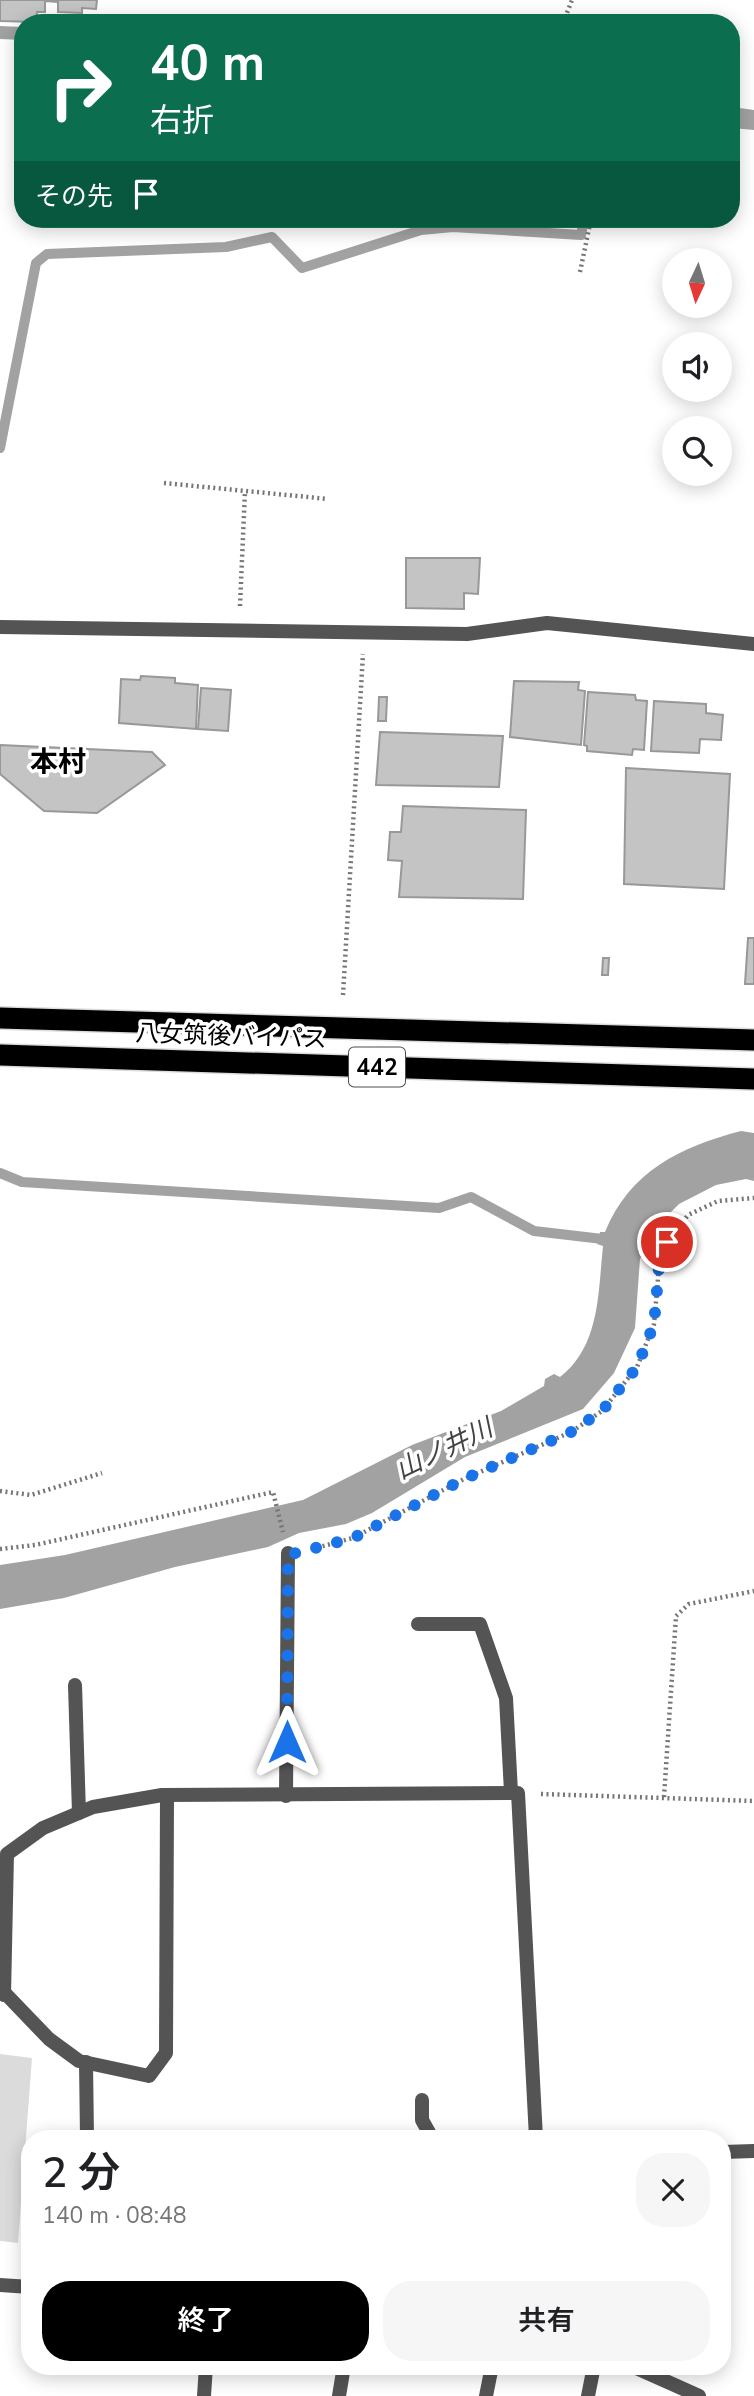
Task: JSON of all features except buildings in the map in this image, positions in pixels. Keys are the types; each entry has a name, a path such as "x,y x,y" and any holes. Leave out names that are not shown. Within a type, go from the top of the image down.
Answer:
{"highway":[{"name":"八女筑後バイパス","path":"0,1018 754,1040"},
{"name":"八女筑後バイパス","path":"0,1055 754,1079"}],"street":[{"path":"0,627 467,634 547,623 754,644"},
{"path":"286,1796 288,1554"},
{"path":"418,1624 480,1624 506,1698 515,1792 536,2130"},
{"path":"75,1685 79,1813"},
{"path":"167,1795 166,2053 149,2076 79,2062 49,2039 2,1991 7,1854 43,1828 93,1807 167,1795 515,1792"},
{"path":"86,2062 87,2130"},
{"path":"422,2100 422,2120 428,2130"},
{"path":"731,2152 754,2151"},
{"path":"0,2285 21,2286"},
{"path":"204,2396 205,2375"},
{"path":"339,2396 342,2375"},
{"path":"486,2396 490,2375"},
{"path":"588,2396 592,2375"},
{"path":"652,2375 699,2396"}],"path":[{"path":"580,272 589,228"},
{"path":"164,483 328,499"},
{"path":"239,632 245,491"},
{"path":"343,995 365,633"},
{"path":"0,1549 35,1545 273,1493 288,1554 353,1538 464,1479 571,1432 602,1411 637,1367 654,1324 659,1267 667,1242 688,1215 718,1200 754,1198"},
{"path":"0,1491 30,1495 102,1473"},
{"path":"664,1797 676,1616 689,1604 754,1591"},
{"path":"515,1792 754,1801"}],"shaded area":[{"path":"0,2054 32,2058 27,2130 21,2130 18,2243 0,2241"}],"water":[{"path":"0,26 14,27 14,40 0,39"},
{"path":"740,108 754,110 754,130 740,129"},
{"name":"山ノ井川","path":"741,1131 754,1133 754,1181 746,1179 716,1185 679,1204 654,1229 640,1259 635,1328 614,1373 583,1409 465,1457 372,1513 346,1524 299,1533 268,1547 175,1567 64,1598 0,1609 0,1565 65,1555 303,1500 412,1445 501,1411 544,1386 545,1379 554,1374 560,1377 583,1350 590,1334 600,1282 603,1246 597,1244 600,1232 605,1232 628,1193 643,1177 678,1154"}],"waterway":[{"path":"0,448 36,263 47,254 226,247 272,237 302,268 421,230 442,228"},
{"path":"469,228 581,235 582,228"},
{"path":"0,1173 22,1182 439,1208 471,1197 534,1231 611,1240"}],"district":[{"name":"本村","path":"58,762"}],"route":[{"path":"287,1742 288,1555 353,1538 464,1479 571,1432 602,1411 637,1367 654,1324 659,1267 667,1242"}]}
